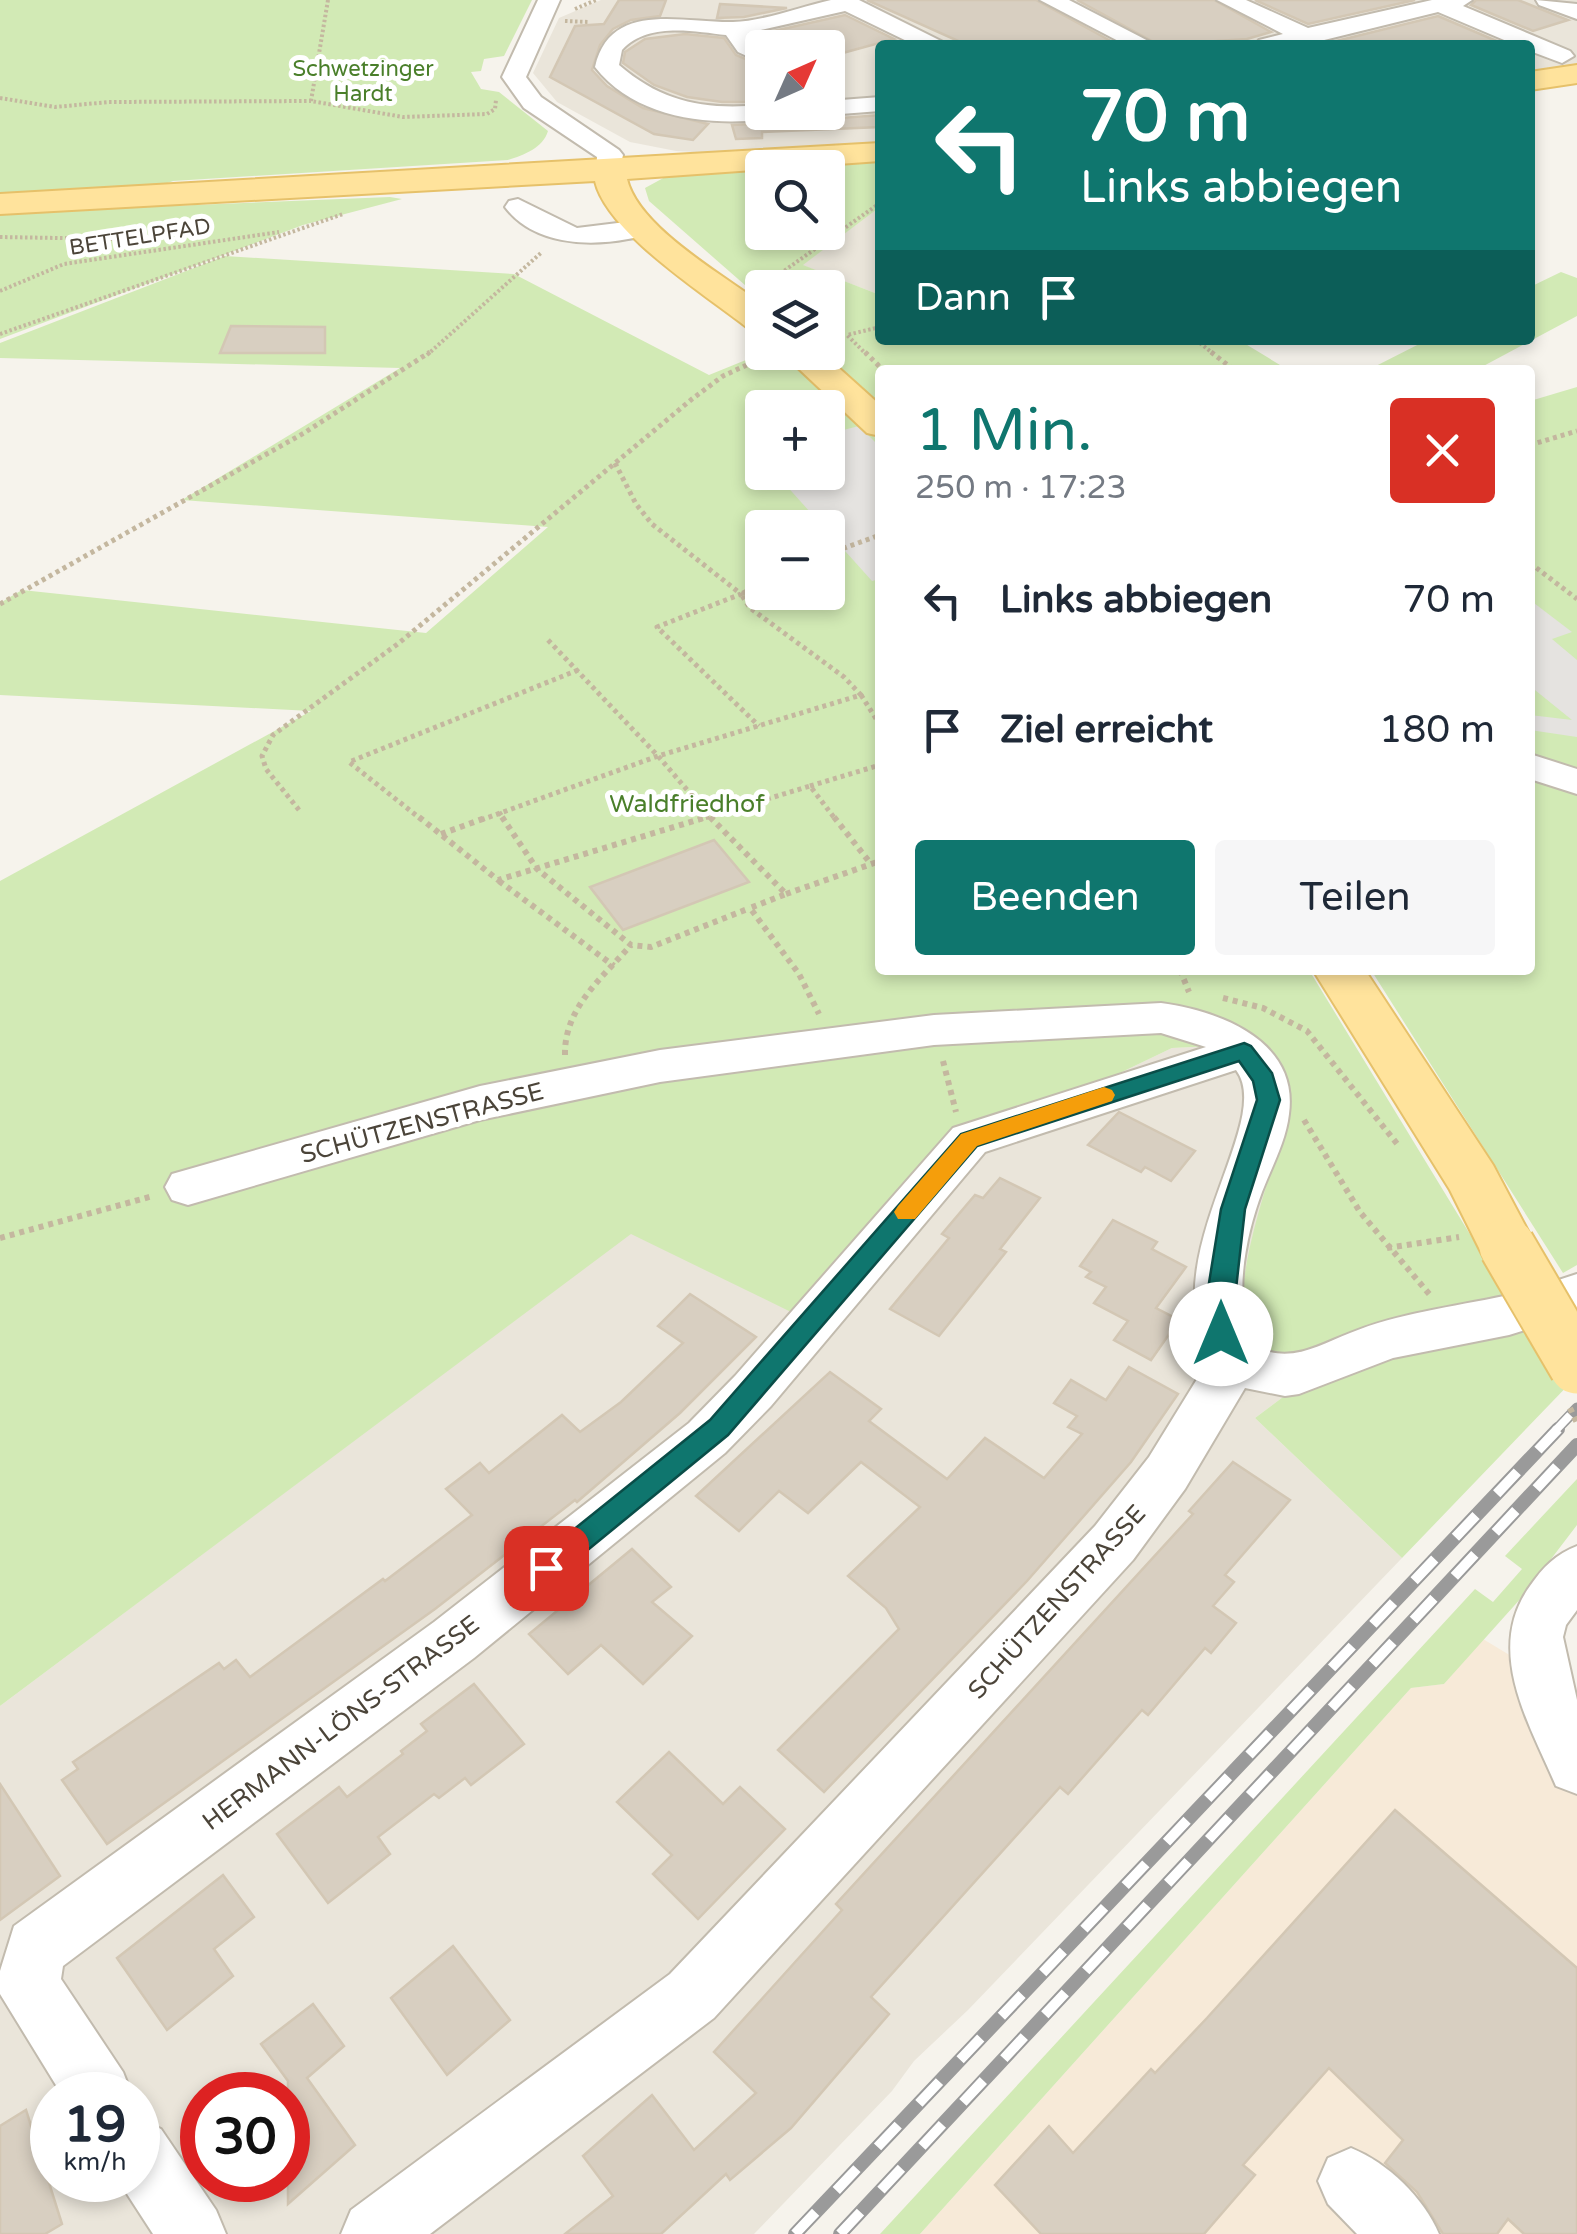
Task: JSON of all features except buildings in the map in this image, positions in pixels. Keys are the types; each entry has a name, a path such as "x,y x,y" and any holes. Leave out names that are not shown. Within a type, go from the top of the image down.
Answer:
{"main road":[{"path":"1535,79 1569,65"},
{"path":"0,204 875,152"},
{"path":"609,171 615,198 639,226 745,299"},
{"path":"572,173 573,222"},
{"path":"442,180 533,190 573,222 639,226"},
{"path":"819,370 875,421"},
{"path":"1342,975 1473,1180 1489,1240 1577,1366"}],"street":[{"path":"549,0 516,64 514,76 518,87 558,122 568,137 572,173"},
{"path":"1052,0 1134,40"},
{"path":"1228,0 1308,37"},
{"path":"1547,0 1577,12"},
{"path":"604,22 734,29 845,2 923,40"},
{"path":"1293,40 1374,23 1433,4 1513,40"},
{"path":"651,23 614,44 607,60 617,76 658,104 678,112 745,114"},
{"path":"1374,23 1408,38"},
{"path":"734,29 745,46"},
{"path":"1535,50 1569,65"},
{"path":"845,103 875,104"},
{"path":"558,122 598,141 610,155 609,171"},
{"path":"518,208 573,222"},
{"path":"1535,768 1577,782"},
{"name":"SCHÜTZENSTRASSE","path":"188,1187 311,1153 358,1135 569,1084 776,1048 934,1030 1161,1018 1204,1026 1244,1051"},
{"path":"969,1140 1244,1051 1264,1079 1268,1100 1233,1209 1222,1275 1220,1327 1224,1343 1236,1359 1271,1375 1294,1374 1392,1338 1526,1311 1577,1293"},
{"name":"HERMANN-LÖNS-STRASSE","path":"85,2072 28,1986 36,1948 454,1640 707,1438 753,1391 969,1140"},
{"name":"SCHÜTZENSTRASSE","path":"375,2234 692,1996 1114,1543 1167,1473 1236,1359"},
{"path":"1577,1570 1547,1606 1536,1634 1542,1674 1577,1766"},
{"path":"1351,2182 1405,2234"},
{"path":"160,2185 192,2234"}],"path":[{"path":"312,101 328,0"},
{"path":"0,98 55,108 109,102 312,101 404,117 464,116 487,114 495,109 497,98 518,87"},
{"path":"801,270 875,207"},
{"path":"0,604 302,434 406,370 500,296 573,222"},
{"name":"BETTELPFAD","path":"0,291 64,264 290,231 0,334"},
{"path":"0,238 119,239 136,252"},
{"path":"875,327 847,335 877,365"},
{"path":"1202,345 1228,365"},
{"path":"299,810 266,769 262,756 273,735 400,643 723,376 745,365"},
{"path":"1535,443 1577,431"},
{"path":"615,463 636,504 652,524 741,594 756,615 844,678 875,717"},
{"path":"845,548 875,537"},
{"path":"1535,568 1577,599"},
{"path":"745,592 657,627 759,726"},
{"path":"548,640 658,756 710,818 786,894"},
{"path":"578,670 349,762 614,966"},
{"path":"440,834 658,756 861,695"},
{"path":"498,880 875,766"},
{"path":"810,786 871,864"},
{"path":"499,812 537,869 631,945 651,946 875,863"},
{"path":"750,908 798,974 819,1015"},
{"path":"569,1084 563,1043 568,1023 631,945"},
{"path":"934,1030 960,1129 969,1140"},
{"path":"1268,1100 1304,1118 1344,1194 1386,1248 1458,1325"},
{"path":"0,1238 188,1187"},
{"path":"1386,1248 1489,1240"}],"shaded area":[{"path":"601,0 1577,0 1577,67 1535,74 1535,40 875,40 875,144 728,154 676,151 630,142 557,102 533,73 559,18"},
{"path":"875,211 875,293 845,282 845,270 815,270 802,265 822,250 845,250 845,233"},
{"path":"859,426 875,442 875,580 845,551 845,510 808,510 790,490 845,490 845,430"},
{"path":"1535,604 1572,632 1552,639 1577,660 1577,737 1535,731 1535,716 1572,720 1535,690"},
{"path":"1215,1046 1261,1054 1290,1092 1277,1354 1283,1397 1255,1418 1402,1558 968,2010 914,2061 892,2091 754,2234 0,2234 0,1706 631,1233 791,1311 924,1167 1172,1048"},
{"path":"1483,1639 1577,1696 1577,2234 920,2234 1411,1688 1444,1684"}],"green space":[{"name":"Schwetzinger Hardt","path":"0,0 532,0 504,56 484,59 481,71 471,72 481,89 499,92 548,131 537,146 508,160 0,196"},
{"path":"875,159 875,211 845,233 845,162"},
{"path":"745,169 745,250 823,250 803,265 816,270 745,270 745,285 649,201 645,188 667,176"},
{"path":"402,199 303,225 0,339 0,213"},
{"name":"Waldfriedhof","path":"225,256 514,274 709,375 745,360 745,370 799,370 822,390 745,390 745,490 845,490 845,411 875,438 875,975 1312,975 1485,1259 1577,1308 1577,1376 1402,1558 1255,1418 1283,1397 1277,1354 1256,1345 1245,1324 1243,1295 1247,1261 1290,1092 1261,1054 1215,1046 1172,1048 924,1167 791,1312 631,1234 0,1706 0,881 311,711 0,695 0,603 22,590 426,633 548,527 182,500 400,368 0,358 0,343"},
{"path":"1561,272 1577,278 1577,316 1535,338 1535,285"},
{"path":"845,281 875,293 875,345 1247,345 1280,365 875,365 875,402 839,370 845,370"},
{"path":"1417,345 1523,345 1485,365 1378,365"},
{"path":"1577,387 1577,773 1535,759 1535,400"},
{"path":"1535,778 1577,792 1577,1265 1563,1273 1374,975 1535,975"},
{"path":"1577,1479 1577,1525 1522,1597 1444,1684 1411,1688 920,2234 880,2234 1475,1589 1493,1602 1522,1569 1505,1556"}],"railway":[{"path":"1555,1431 1577,1408"},
{"path":"795,2234 1558,1429"},
{"path":"840,2234 1577,1445"}],"slow traffic":[{"path":"906,1212 969,1140 1104,1095"}],"route":[{"path":"546,1568 719,1428 969,1140 1244,1051 1264,1079 1268,1100 1233,1209 1220,1289 1221,1334"}]}
